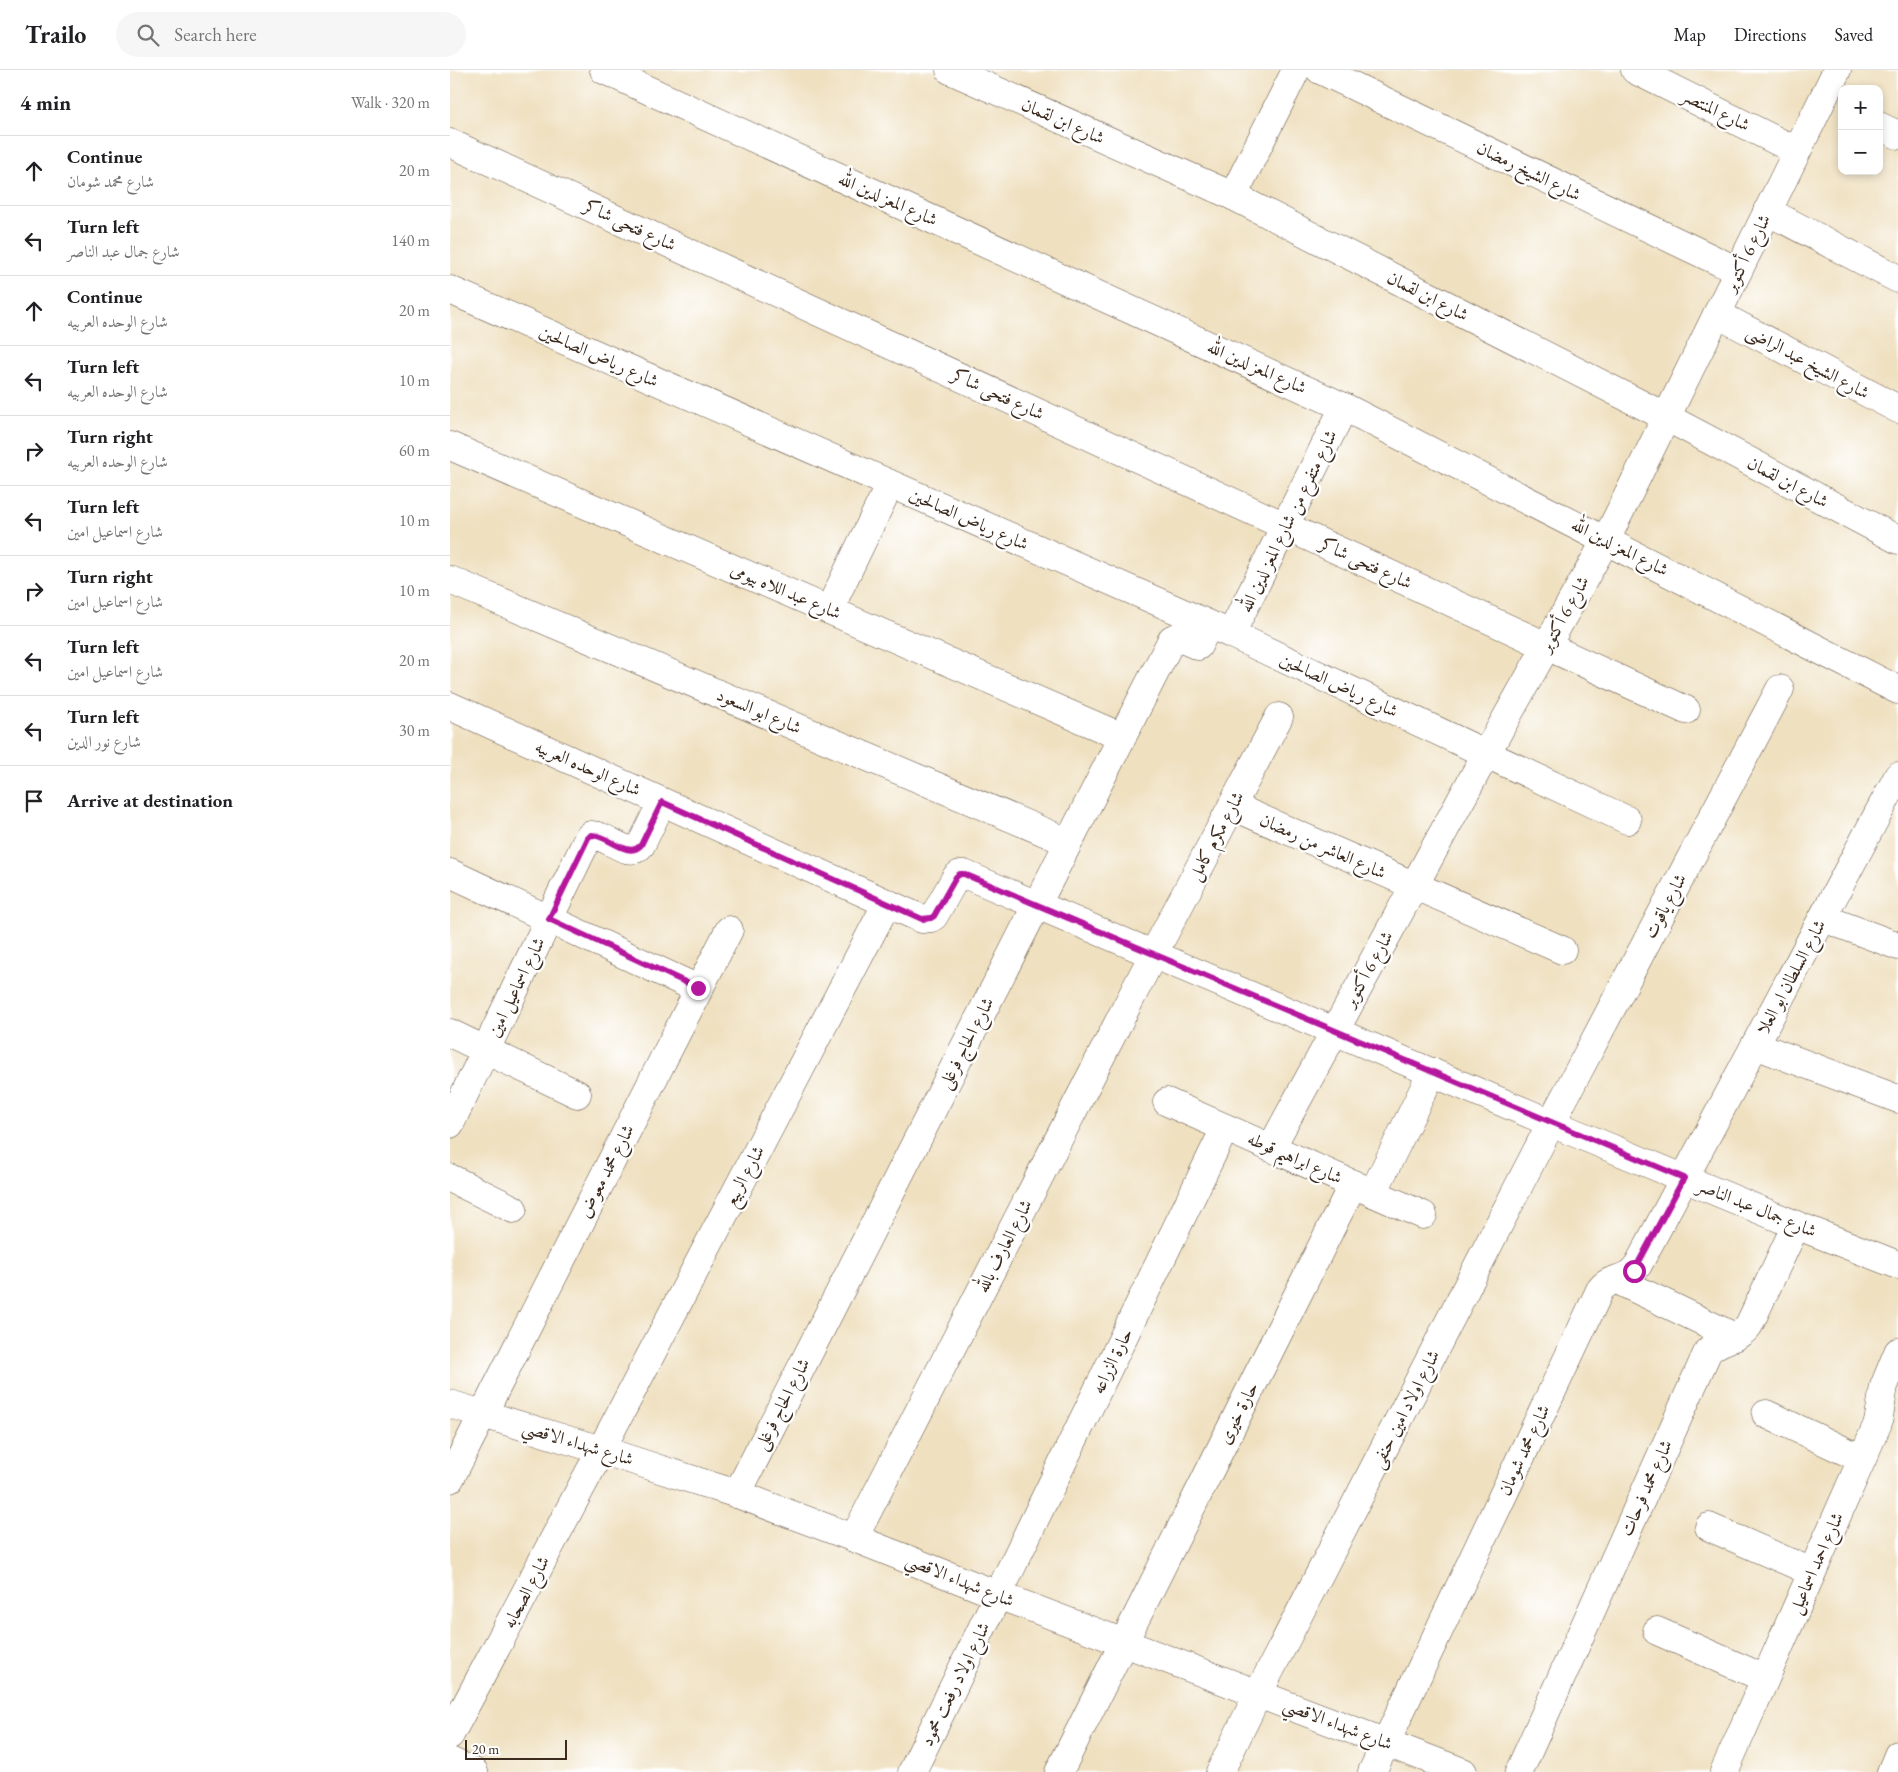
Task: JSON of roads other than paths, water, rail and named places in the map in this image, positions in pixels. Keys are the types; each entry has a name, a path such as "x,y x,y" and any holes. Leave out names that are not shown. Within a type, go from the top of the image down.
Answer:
{"street":[{"name":"شارع المعز لدين الله","path":"604,70 1344,407 1898,690"},
{"name":"شارع ابن لقمان","path":"950,70 1233,196 1666,417 1898,540"},
{"path":"1233,196 1296,70"},
{"name":"شارع الشيخ رمضان","path":"1320,70 1738,271"},
{"name":"شارع المنتصر","path":"1635,70 1797,151"},
{"name":"شارع 6 أكتوبر","path":"1271,1148 1486,754 1606,540 1797,151 1833,101 1837,70"},
{"path":"1883,128 1898,135"},
{"name":"شارع فتحى شاكر","path":"450,143 1686,710"},
{"path":"1767,211 1898,279"},
{"name":"شارع رياض الصالحين","path":"450,290 1220,630 1627,820"},
{"name":"شارع الشيخ عبد الراضى","path":"1717,314 1898,409"},
{"name":"شارع متفرع من شارع المعز لدين الله","path":"1220,630 1285,526 1344,407"},
{"name":"شارع عبد اللاه بيومى","path":"450,446 1122,737"},
{"path":"829,610 890,484"},
{"name":"شارع ابو السعود","path":"450,580 1068,842"},
{"name":"شارع الحاج فرغلى","path":"737,1494 1172,639 1177,637 1198,646 1220,630"},
{"name":"شارع ياقوت","path":"1551,1123 1780,689"},
{"name":"شارع الوحده العربيه","path":"450,706 922,919 931,918 937,912 956,877 962,874 1036,905"},
{"name":"شارع مكرم كامل","path":"1154,955 1279,717"},
{"name":"شارع السلطان ابو العلا","path":"1684,1178 1898,776"},
{"name":"شارع اسماعيل امين","path":"450,1124 588,838 591,835 598,835 630,850 637,849 641,845 662,802"},
{"name":"شارع العاشر من رمضان","path":"1232,806 1562,950"},
{"path":"450,873 698,988"},
{"name":"شارع الربيع","path":"601,1450 887,903"},
{"name":"شارع جمال عبد الناصر","path":"1036,905 1551,1123 1796,1225 1898,1265"},
{"path":"1822,918 1898,946"},
{"name":"شارع محمد معوض","path":"450,1479 729,930"},
{"name":"شارع العارف بالله","path":"854,1538 1154,955"},
{"path":"450,1033 578,1094"},
{"path":"1755,1045 1898,1099"},
{"name":"حارة خيرى","path":"1059,1772 1123,1642 1363,1189 1432,1072"},
{"name":"شارع ابراهيم قوطه","path":"1167,1102 1422,1215"},
{"name":"شارع اولاد امين حنفى","path":"1220,1772 1258,1694 1551,1123"},
{"name":"حارة الزراعه","path":"998,1595 1225,1128"},
{"path":"450,1178 513,1209"},
{"name":"شارع محمد شومان","path":"1372,1772 1600,1290 1607,1283 1630,1275 1638,1266 1684,1178"},
{"name":"شارع محمد فرحات","path":"1519,1772 1708,1351 1719,1342 1741,1334 1749,1326 1796,1225"},
{"path":"1618,1280 1736,1336"},
{"name":"شارع احمد اسماعيل","path":"1724,1772 1878,1423 1884,1386 1898,1352"},
{"name":"شارع شهداء الاقصي","path":"450,1404 737,1494 1463,1772"},
{"path":"1766,1414 1862,1459"},
{"name":"شارع الصحابه","path":"450,1735 601,1450"},
{"path":"1709,1526 1812,1572"},
{"name":"شارع اولاد رفعت محمود","path":"912,1772 998,1595"},
{"path":"1657,1631 1764,1678"},
{"path":"1891,1772 1898,1754"},
{"path":"450,1761 474,1772"}]}
